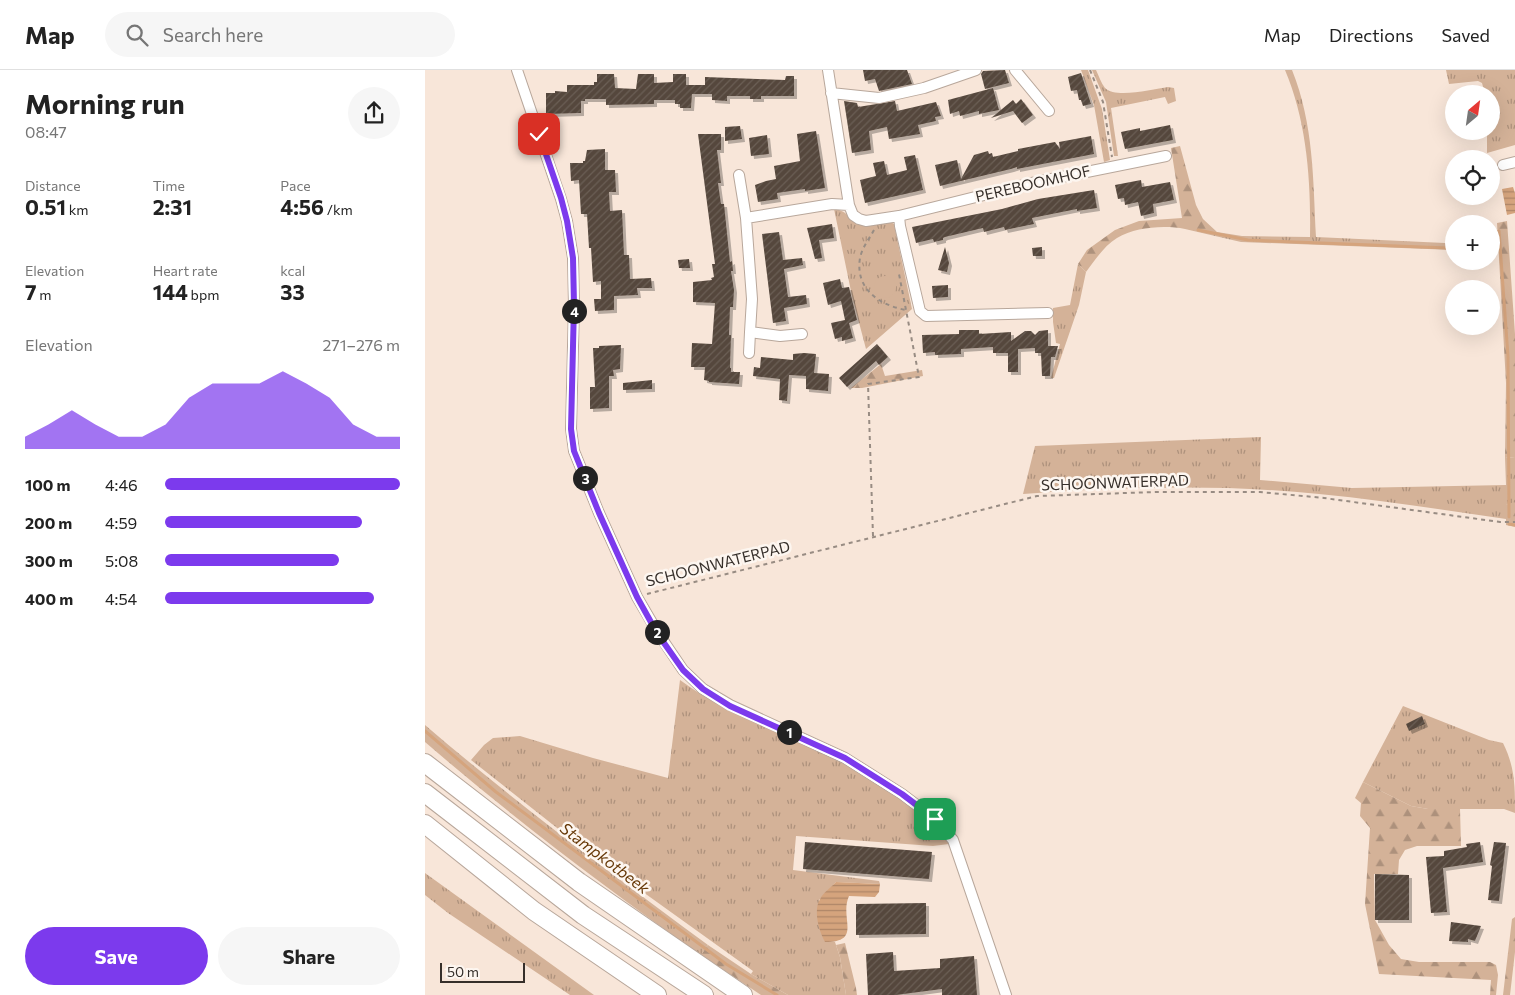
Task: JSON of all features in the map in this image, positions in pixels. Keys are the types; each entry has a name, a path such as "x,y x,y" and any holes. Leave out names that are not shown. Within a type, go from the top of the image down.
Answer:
{"highway":[{"path":"425,763 579,882 743,995"},
{"path":"425,793 583,915 704,995"},
{"path":"425,824 534,911 657,995"}],"street":[{"path":"517,70 561,198 573,258 574,305 571,429 574,451 599,513 637,597 657,633 683,670 703,689 730,706 845,758 902,794 935,819 953,840 1006,995"},
{"path":"746,218 833,204 849,205 828,70"},
{"path":"831,93 879,98 924,88 976,70"},
{"path":"1015,70 1049,111"},
{"name":"PEREBOOMHOF","path":"849,205 853,215 866,221 899,216 1032,182 1167,156"},
{"path":"1503,165 1515,162"},
{"path":"739,175 746,218 752,299 749,353"},
{"path":"899,216 920,311 926,316 1048,313"},
{"path":"750,332 780,336 802,334"}],"path":[{"path":"1090,70 1103,102 1114,166"},
{"path":"882,229 874,230 863,249 860,258 861,275 871,295 885,304 906,310"},
{"path":"873,536 869,384 919,377 899,273"},
{"name":"SCHOONWATERPAD","path":"637,597 1037,496 1156,492 1260,492 1324,498 1501,522 1515,522"}],"green space":[{"path":"1081,70 1088,70 1102,109 1110,160 1104,162 1094,105"},
{"path":"1092,70 1096,70 1105,88 1117,93 1168,87 1174,88 1176,101 1168,104 1165,97 1111,108 1118,156 1114,156 1106,102"},
{"path":"1285,70 1292,70 1305,111 1313,173 1316,237 1445,243 1445,250 1241,242 1215,236 1217,232 1242,236 1310,237 1310,195 1306,152 1303,131"},
{"path":"1446,70 1515,70 1515,145 1498,150 1487,150 1487,140 1500,140 1500,85 1483,85 1478,81 1449,84"},
{"path":"1180,146 1196,205 1203,219 1217,232 1215,236 1168,227 1133,231 1117,238 1108,245 1086,272 1078,264 1087,250 1115,230 1139,221 1182,218 1171,148"},
{"path":"834,209 843,212 864,226 889,221 894,224 912,309 866,349 852,296"},
{"path":"1507,221 1515,334 1515,458 1505,457 1506,383 1500,270 1500,222"},
{"path":"1078,264 1086,272 1079,305 1054,378 1051,378 1060,344 1056,343 1053,308 1070,305"},
{"path":"881,276 889,276 896,283 896,291 889,298 881,298 874,291 874,283"},
{"path":"881,364 885,376 922,370 923,376 862,388 851,388"},
{"path":"1261,437 1260,480 1352,488 1506,485 1505,457 1515,458 1515,503 1506,505 1506,519 1342,496 1245,489 1134,488 1023,494 1035,446"},
{"path":"1514,502 1515,527 1506,525 1506,505"},
{"path":"680,680 731,711 849,764 896,794 937,828 949,844 933,846 796,836 793,870 879,881 880,884 836,882 819,900 825,941 835,942 840,957 846,995 788,995 751,974 753,971 590,854 471,760 493,738 520,736 668,778"},
{"path":"1403,706 1489,740 1503,743 1510,760 1513,777 1515,813 1504,809 1428,809 1411,806 1363,782"},
{"path":"425,725 529,810 708,945 701,955 560,852 458,770 425,742"},
{"path":"1363,782 1411,806 1428,809 1460,809 1461,846 1417,846 1405,850 1399,860 1398,874 1374,874 1375,920 1389,945 1401,959 1419,962 1490,962 1496,965 1498,975 1496,995 1490,995 1491,980 1379,974 1365,904 1370,828 1360,816 1361,803 1355,798"},
{"path":"425,873 594,995 570,995 448,913 425,895"},
{"path":"1515,917 1515,952 1510,995 1503,995 1512,919"},
{"path":"845,943 857,995 846,995 840,957 836,945"},
{"path":"708,945 751,974 788,995 761,995 701,955"}],"shaded area":[{"path":"1513,187 1515,193 1515,213 1507,215 1502,189"},
{"path":"836,882 880,884 879,892 875,897 849,896 846,912 847,933 837,941 825,942 818,921 817,909 820,899"}],"building":[{"path":"863,70 907,70 912,84 879,91 875,79 865,81"},
{"path":"1005,70 1009,83 985,89 981,74 983,71"},
{"path":"1081,73 1091,104 1083,106 1081,100 1079,100 1077,90 1071,91 1068,77"},
{"path":"597,74 614,74 615,88 636,89 638,74 654,74 654,83 673,82 673,74 686,74 686,85 705,85 705,77 785,80 786,76 794,76 794,96 761,96 761,99 750,99 750,96 727,96 727,101 712,100 712,94 692,94 691,108 680,108 680,104 675,104 675,100 654,100 654,104 606,105 606,99 585,99 585,101 581,101 581,113 546,114 546,93 555,93 555,91 567,92 567,85 594,85 594,82 597,82"},
{"path":"993,88 999,110 979,114 979,111 960,116 959,111 950,114 948,100"},
{"path":"1021,99 1033,115 1022,123 1013,111 991,118 1013,100 1016,104"},
{"path":"844,101 857,103 858,107 895,101 897,111 936,102 941,116 935,117 936,121 918,125 920,134 889,139 887,127 869,131 871,150 852,153"},
{"path":"1170,125 1173,140 1125,149 1121,132 1140,128 1140,131"},
{"path":"740,126 742,139 725,141 725,127"},
{"path":"816,131 825,188 777,193 778,199 758,202 755,185 776,179 774,166 800,161 797,134"},
{"path":"698,134 721,134 721,150 717,150 721,183 718,183 721,204 724,204 734,290 733,307 730,307 730,368 731,372 740,372 739,384 709,382 704,380 705,367 691,367 692,343 712,344 715,303 693,302 693,282 712,280 711,278 714,277 712,264 715,264"},
{"path":"767,135 769,154 751,156 749,138"},
{"path":"1091,136 1094,154 1017,169 1017,167 940,186 935,165 957,160 961,179 974,155 988,151 989,154 992,153 993,157 1018,151 1018,149 1055,142 1060,149 1059,142"},
{"path":"605,149 605,170 615,170 616,192 609,192 610,211 622,210 624,255 629,255 630,279 651,278 652,288 637,288 638,295 614,296 614,310 595,311 594,299 601,299 601,281 593,282 587,214 581,214 579,180 571,181 570,163 583,163 587,150"},
{"path":"915,155 923,190 865,203 860,180 876,176 873,163 884,161 887,175 907,170 904,157"},
{"path":"1141,180 1142,187 1170,182 1174,200 1153,204 1154,213 1141,216 1138,202 1125,205 1124,198 1118,199 1115,185"},
{"path":"1094,190 1097,208 1077,211 1077,209 1032,218 1034,224 1005,230 1004,227 984,232 983,228 945,237 943,240 934,242 933,239 916,243 912,227 1002,209 1038,199"},
{"path":"832,224 834,238 819,240 822,258 815,259 807,228"},
{"path":"779,232 783,260 802,258 803,265 784,269 788,297 806,295 807,304 784,308 786,321 773,323 762,234"},
{"path":"945,247 949,263 947,272 938,270"},
{"path":"1042,247 1042,256 1033,256 1032,248"},
{"path":"689,259 690,268 679,268 678,260"},
{"path":"840,279 842,288 849,287 857,320 849,323 853,338 842,341 842,337 835,339 831,323 845,320 841,301 828,305 823,283"},
{"path":"948,285 948,297 933,298 932,286"},
{"path":"959,330 979,330 979,334 1011,332 1011,341 1025,331 1031,331 1035,335 1039,331 1048,330 1048,346 1058,346 1055,357 1051,357 1050,376 1042,376 1041,353 1035,353 1035,348 1018,349 1018,372 1008,372 1008,353 993,353 993,347 961,349 961,354 935,355 935,352 923,353 922,335 959,334"},
{"path":"877,344 888,357 879,365 876,361 847,387 839,378"},
{"path":"621,345 620,369 613,370 614,376 609,376 609,408 590,409 590,387 595,387 593,348"},
{"path":"793,354 816,354 814,373 829,374 828,391 806,389 806,376 789,375 787,401 779,400 780,379 753,376 754,367 760,368 761,357 793,360"},
{"path":"652,380 652,389 623,390 623,383"},
{"path":"1422,716 1425,724 1409,731 1406,724"},
{"path":"805,842 932,852 929,879 803,869"},
{"path":"1480,842 1483,862 1443,868 1447,912 1431,913 1426,857 1444,856 1444,851 1467,847 1466,844"},
{"path":"1494,842 1506,843 1499,901 1488,900 1492,866 1490,865"},
{"path":"1375,874 1409,875 1409,920 1375,920"},
{"path":"926,903 926,934 856,935 856,904"},
{"path":"1451,922 1481,926 1475,941 1468,939 1468,942 1449,941"},
{"path":"893,952 894,971 940,968 940,959 974,956 977,995 942,995 942,989 896,995 868,995 866,954"}],"waterway":[{"path":"1198,230 1248,240 1445,248"},
{"path":"1500,245 1508,356 1509,517"},
{"path":"1509,524 1515,525"},
{"name":"Stampkotbeek","path":"425,731 496,792 726,964 777,995"}],"route":[{"path":"539,134 561,198 573,258 574,305 571,429 574,451 628,578 657,633 683,670 703,689 730,706 845,758 902,794 935,819"}]}
